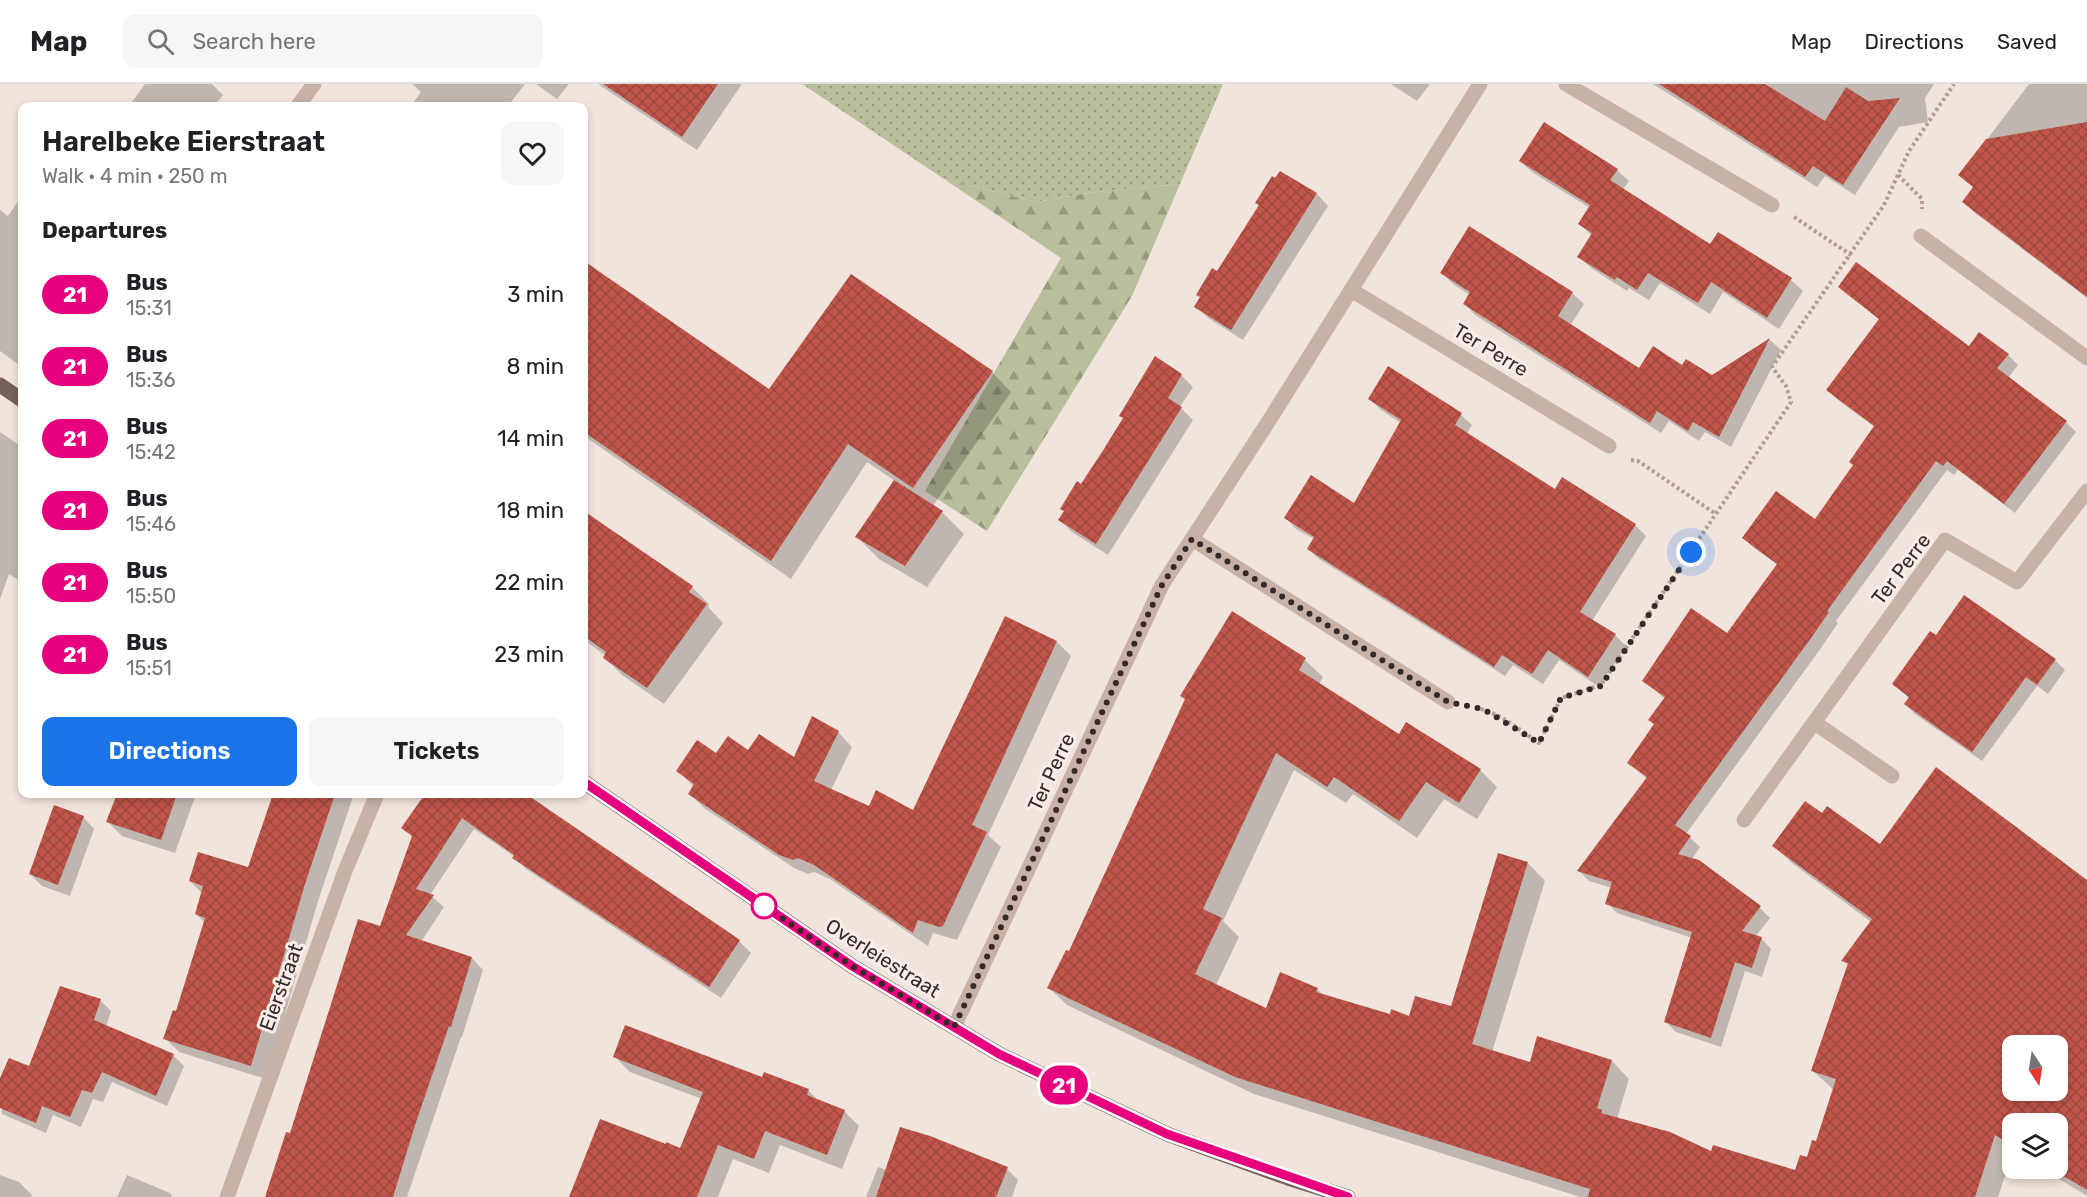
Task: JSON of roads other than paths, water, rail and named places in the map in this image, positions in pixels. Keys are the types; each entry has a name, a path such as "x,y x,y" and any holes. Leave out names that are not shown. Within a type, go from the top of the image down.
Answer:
{"main road":[{"path":"0,385 18,397"},
{"name":"Overleiestraat","path":"588,785 852,966 999,1054 1167,1134 1348,1197"}],"street":[{"path":"301,102 314,84"},
{"name":"Ter Perre","path":"954,1027 1162,585 1480,84"},
{"path":"1566,84 1772,206"},
{"path":"1922,236 2087,358"},
{"name":"Ter Perre","path":"1351,290 1609,446"},
{"name":"Ter Perre","path":"1744,820 1945,540 2017,582 2087,491"},
{"path":"1192,539 1448,702"},
{"path":"1815,723 1892,776"},
{"name":"Eierstraat","path":"227,1197 341,882 375,798"}]}
